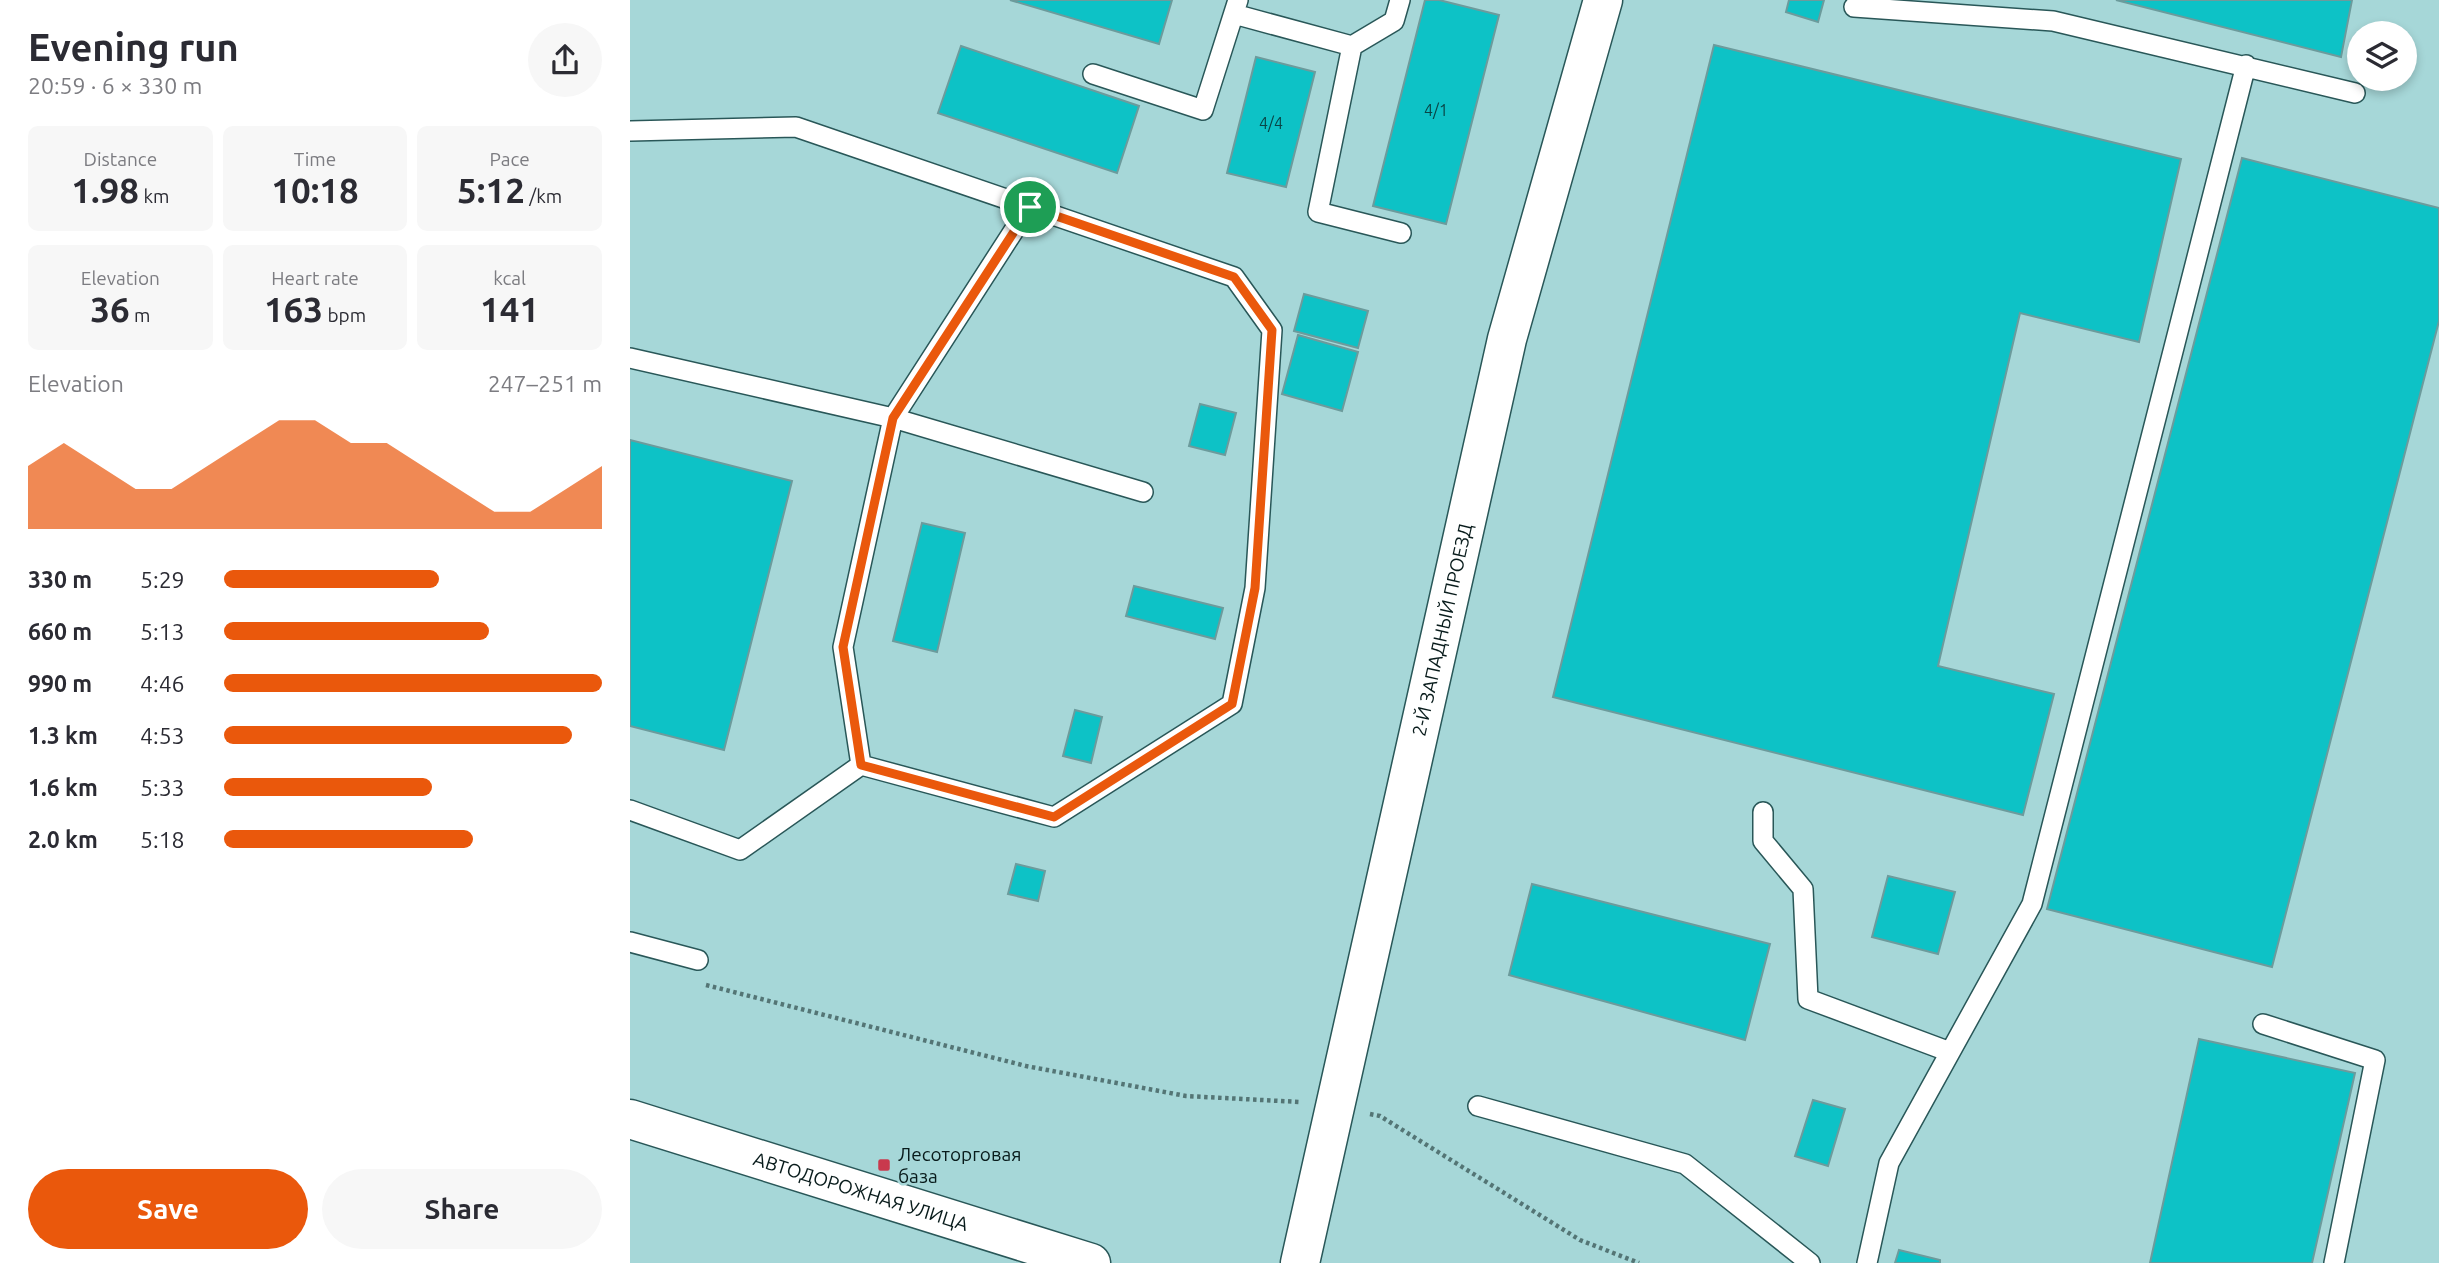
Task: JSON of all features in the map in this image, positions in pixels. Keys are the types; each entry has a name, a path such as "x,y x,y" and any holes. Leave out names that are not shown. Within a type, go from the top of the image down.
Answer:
{"street":[{"name":"2-Й ЗАПАДНЫЙ ПРОЕЗД","path":"1300,1263 1507,339 1604,0"},
{"name":"АВТОДОРОЖНАЯ УЛИЦА","path":"630,1119 1091,1263"}],"lane":[{"path":"1399,0 1394,21 1352,46 1318,212 1401,233"},
{"path":"1093,74 1203,110 1236,7 1352,46"},
{"path":"1854,7 2053,21 2355,93"},
{"path":"1867,1263 1889,1163 2032,904 2246,65"},
{"path":"630,131 796,127 1234,277 1272,330 1255,588 1232,704 1054,817 861,765"},
{"path":"861,765 843,647 893,418 1030,207"},
{"path":"630,358 893,418 1143,492"},
{"path":"630,810 740,850 861,765"},
{"path":"1763,812 1763,841 1803,889 1808,999 1950,1052"},
{"path":"630,942 698,960"},
{"path":"2263,1024 2375,1060 2334,1263"},
{"path":"1478,1106 1685,1164 1810,1263"}],"path":[{"path":"696,983 1026,1066 1186,1096 1336,1105 1380,1116 1580,1240 1639,1263"}],"building":[{"path":"1010,0 1172,0 1159,44"},
{"path":"1425,0 1439,0 1499,15 1446,224 1373,206"},
{"path":"1789,0 1824,0 1818,22 1786,12"},
{"path":"2116,0 2352,0 2341,57"},
{"path":"1714,45 2181,159 2139,342 2020,313 1938,666 2054,694 2023,815 1553,697"},
{"path":"961,46 1139,106 1117,173 938,113"},
{"path":"1256,57 1315,72 1286,187 1227,173"},
{"path":"2242,158 2439,208 2439,321 2272,967 2047,909"},
{"path":"1304,294 1368,311 1358,348 1294,331"},
{"path":"1298,335 1358,352 1342,411 1282,394"},
{"path":"1200,404 1236,413 1225,455 1189,446"},
{"path":"630,440 792,481 724,750 630,726"},
{"path":"922,523 965,533 937,652 893,641"},
{"path":"1134,586 1223,608 1215,639 1126,616"},
{"path":"1075,710 1102,717 1091,763 1063,756"},
{"path":"1016,864 1045,871 1038,901 1008,894"},
{"path":"1888,876 1955,892 1938,954 1872,937"},
{"path":"1532,884 1770,944 1745,1040 1509,975"},
{"path":"2199,1039 2355,1073 2312,1263 2150,1263"},
{"path":"1813,1100 1845,1109 1828,1166 1795,1156"},
{"path":"1899,1250 1940,1260 1940,1263 1895,1263"}],"place":[{"name":"Лесоторговая база","path":"884,1165"}],"route":[{"path":"1030,207 1234,277 1272,330 1255,588 1232,704 1054,817 861,765 843,647 893,418 1030,207"}]}
